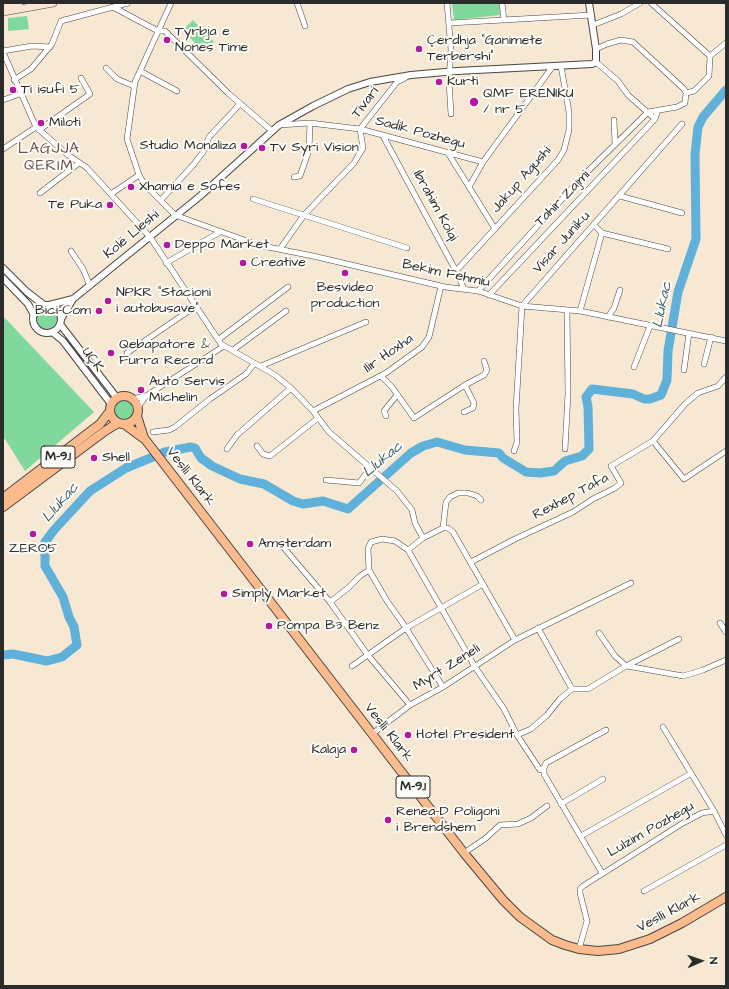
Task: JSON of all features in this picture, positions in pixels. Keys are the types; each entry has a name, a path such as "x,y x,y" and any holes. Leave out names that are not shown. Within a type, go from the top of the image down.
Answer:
{"main road":[{"path":"3,6 19,3"},
{"path":"3,12 53,3"},
{"path":"113,404 125,396 133,399 138,407"},
{"name":"M-9.1","path":"113,404 112,418 121,424"},
{"name":"M-9.1","path":"3,498 100,424 113,404"},
{"name":"M-9.1","path":"3,507 105,431 121,424 132,422 137,416 138,407"},
{"name":"Veslli Klark","path":"137,416 144,438 170,473 464,853 503,900 520,917 552,940 578,949 598,951 619,949 650,939 682,924 726,896"},
{"name":"Veslli Klark","path":"121,424 144,438"}],"street":[{"path":"14,80 31,69 50,47 60,21 128,3"},
{"path":"171,3 134,86 127,139 139,174 145,185 175,215"},
{"path":"297,3 305,26"},
{"path":"447,3 450,23 451,49 449,71 451,114"},
{"path":"502,3 504,20"},
{"path":"589,3 596,49 596,62 618,81 628,95 655,119"},
{"path":"593,25 621,14 640,3"},
{"path":"651,3 710,56"},
{"path":"113,7 158,30 165,31 240,104 272,131"},
{"path":"450,23 591,15"},
{"path":"596,49 606,44 621,40 633,42 686,93"},
{"path":"686,93 694,91 709,76 710,56 726,43"},
{"path":"50,47 32,46 3,52 20,94 37,129 86,167 150,237 166,263 224,346 260,366 291,388 329,432 373,469 396,491 412,510 415,523 423,538"},
{"name":"Tivari","path":"280,249 304,215 354,163 363,148 360,129 397,82 411,75 449,71 561,66 592,64 596,62"},
{"path":"469,187 483,162 553,66"},
{"name":"Jakup Agushi","path":"456,270 558,160 564,150 569,130 569,112 561,66"},
{"path":"106,68 117,79 134,86"},
{"path":"140,70 176,90"},
{"name":"Kolë Lleshi","path":"73,299 199,197 279,126 313,106 348,89 370,82 411,75"},
{"path":"3,149 37,129 90,94 81,78"},
{"path":"648,112 677,107 685,103 686,93"},
{"path":"3,100 20,94"},
{"path":"161,200 194,164 203,152 209,137 240,104"},
{"name":"Tahir Zajmi","path":"489,295 655,119 658,110"},
{"name":"Tahir Zajmi","path":"478,291 522,241 615,143 648,112"},
{"path":"614,120 615,143"},
{"path":"294,177 300,176 309,150 310,123"},
{"name":"Sadik Pozhegu","path":"279,126 310,123 360,129 483,162"},
{"name":"Visar Juniku","path":"522,306 682,124"},
{"name":"Ibrahim Kolqi","path":"383,136 456,270 464,289"},
{"path":"448,153 495,229"},
{"path":"40,193 79,163"},
{"path":"111,194 139,174"},
{"path":"620,196 682,213"},
{"path":"253,199 359,231 407,248"},
{"name":"Bekim Fehmiu","path":"175,215 258,245 441,286 478,291 522,306 580,311 726,341"},
{"path":"594,225 602,233 668,249"},
{"path":"166,263 207,238 220,232"},
{"path":"580,311 602,233"},
{"path":"71,251 83,269 90,286"},
{"name":"UÇK","path":"3,268 27,292 58,310 60,322 113,404"},
{"name":"UÇK","path":"3,278 28,304 34,315 35,325 43,332 52,332 63,341 113,404"},
{"name":"Ilir Hoxha","path":"313,412 381,376 422,347 429,337 441,286"},
{"path":"219,339 288,287"},
{"path":"608,317 614,308 620,290"},
{"path":"34,315 40,307 73,299"},
{"path":"52,332 60,322 73,299"},
{"path":"127,353 196,306"},
{"path":"514,451 517,442 516,409 522,306"},
{"path":"565,449 567,310"},
{"path":"232,350 286,311"},
{"path":"260,366 364,322"},
{"path":"634,367 650,326"},
{"path":"684,370 689,333"},
{"path":"704,364 711,337"},
{"path":"133,399 146,396 224,346"},
{"path":"381,376 392,387 412,418 416,418 465,385 484,375 487,370 484,362"},
{"path":"153,432 169,430 175,427 210,399 246,374 254,364"},
{"name":"Rexhep Tafa","path":"471,562 515,539 574,512 593,499 615,488 621,483 611,466 653,441 685,404 698,392 718,386 726,377"},
{"path":"464,412 473,408 474,403 465,385"},
{"path":"227,449 237,435 291,388"},
{"path":"386,416 384,411 397,395"},
{"path":"138,407 146,396"},
{"path":"257,446 263,454 270,456 318,418"},
{"path":"653,441 684,479 726,451"},
{"path":"326,480 359,483 373,469"},
{"path":"443,528 446,502 450,496 458,493 468,493 478,496 481,500"},
{"path":"408,550 423,538 443,528 453,532 515,640"},
{"path":"443,687 387,601 369,570 368,549 371,542 382,539 395,541 408,550 475,667 504,709 517,735 540,770 544,768"},
{"path":"284,548 330,602 367,654 410,705"},
{"path":"330,602 369,570"},
{"name":"Myrt Zeneli","path":"372,734 410,705 443,687 515,640 631,583"},
{"path":"352,666 406,628 482,584"},
{"path":"720,623 726,632"},
{"path":"538,628 572,689"},
{"path":"599,633 615,656 626,666 683,676 703,670 726,660"},
{"path":"517,735 531,729 547,715 560,699 572,689 588,689 626,666 679,639"},
{"path":"663,727 690,774 714,811"},
{"path":"602,873 544,774 544,768 549,762 606,730"},
{"path":"581,836 690,774"},
{"path":"561,804 602,779"},
{"path":"464,853 486,838 500,825 518,824 531,818 547,806"},
{"name":"Lulzim Pozhegu","path":"578,949 587,920 580,889 602,873 683,823 702,813 714,811 726,835"},
{"path":"644,891 726,845"}],"green space":[{"path":"452,3 499,3 500,15 454,20"},
{"path":"27,16 29,29 8,31 8,18"},
{"path":"193,20 214,42 203,52 183,30"},
{"path":"43,309 51,309 57,315 57,323 51,329 43,329 37,323 37,315"},
{"path":"3,316 94,412 25,471 3,436"},
{"path":"120,400 128,400 134,406 134,414 128,420 120,420 114,414 114,406"}],"waterway":[{"name":"Llukac","path":"3,655 13,654 47,661 62,657 77,645 74,627 69,617 63,597 45,566 45,542 90,491 126,468 165,452 191,447 195,448 201,458 212,466 240,479 264,484 293,501 303,504 323,501 348,509 411,453 423,446 437,442 465,450 499,453 503,458 526,472 540,473 554,471 565,461 582,456 589,449 588,407 586,397 592,389 633,394 644,399 650,399 661,395 667,380 668,351 678,292 696,239 695,154 698,127 703,117 726,90"}],"place":[{"name":"Tyrbja e Nones Time","path":"167,40"},
{"name":"Çerdhja \"Ganimete Terbershi\"","path":"419,49"},
{"name":"Kurti","path":"439,82"},
{"name":"Ti isufi 5","path":"13,90"},
{"name":"QMF ERENIKU / nr 5","path":"474,102"},
{"name":"Miloti","path":"41,123"},
{"name":"Studio Monaliza","path":"244,146"},
{"name":"Tv Syri Vision","path":"262,148"},
{"name":"Xhamia e Sofes","path":"131,187"},
{"name":"Te Puka","path":"110,205"},
{"name":"Deppo Market","path":"167,245"},
{"name":"Creative","path":"243,263"},
{"name":"Besvideo production","path":"345,273"},
{"name":"NPKR \"Stacioni i autobusave\"","path":"108,301"},
{"name":"Bici-Com","path":"99,311"},
{"name":"Qebapatore & Furra Record","path":"111,353"},
{"name":"Auto Servis Michelin","path":"141,390"},
{"name":"Shell","path":"94,458"},
{"name":"ZERO5","path":"33,534"},
{"name":"Amsterdam","path":"250,544"},
{"name":"Simply Market","path":"224,594"},
{"name":"Pompa B3 Benz","path":"269,626"},
{"name":"Hotel President","path":"408,735"},
{"name":"Kalaja","path":"354,750"},
{"name":"Renea-D Poligoni i Brendshem","path":"388,820"}],"district":[{"name":"LAGJJA QERIM","path":"49,158"}]}
